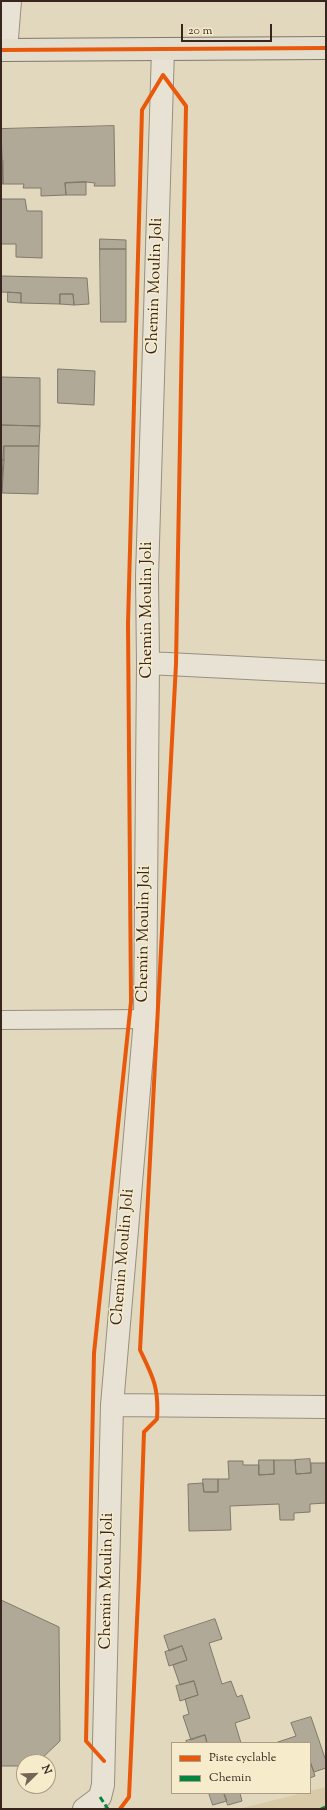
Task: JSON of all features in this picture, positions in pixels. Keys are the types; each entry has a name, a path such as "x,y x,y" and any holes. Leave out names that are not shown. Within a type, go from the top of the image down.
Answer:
{"main road":[{"path":"3,50 326,48"}],"street":[{"path":"3,50 10,1"},
{"name":"Chemin Moulin Joli","path":"84,1809 100,1796 104,1785 112,1405 145,1019 148,663 147,576 163,50"},
{"path":"148,663 326,672"},
{"path":"112,1405 326,1407"}],"lane":[{"path":"1,1020 145,1019"}],"shaded area":[{"path":"326,1787 326,1809 238,1809 299,1794 311,1794 311,1791"}],"building":[{"path":"114,126 115,186 94,186 95,183 86,182 65,183 66,195 41,196 41,188 23,188 24,184 3,184 1,129"},
{"path":"1,160 3,160 3,184 1,184"},
{"path":"86,182 86,195 66,195 65,183"},
{"path":"1,199 25,199 27,211 42,211 42,258 16,257 16,244 1,244"},
{"path":"100,239 126,240 126,249 100,249"},
{"path":"100,249 126,249 126,322 101,322"},
{"path":"1,276 87,278 89,304 74,305 73,294 60,294 60,304 21,303 21,293 1,292"},
{"path":"8,292 21,293 21,303 8,302"},
{"path":"60,294 73,294 74,305 60,304"},
{"path":"58,369 95,371 94,405 58,403"},
{"path":"1,377 40,378 40,426 1,425"},
{"path":"1,425 40,426 39,446 4,446 4,460 1,460"},
{"path":"4,446 39,446 38,494 2,493"},
{"path":"1,460 4,460 2,493 1,493"},
{"path":"310,1459 311,1473 296,1474 295,1460"},
{"path":"259,1460 274,1460 274,1474 259,1475"},
{"path":"274,1460 295,1460 296,1474 311,1473 311,1463 326,1463 326,1503 310,1504 310,1512 294,1513 294,1520 280,1520 279,1504 230,1506 231,1530 189,1531 188,1484 203,1483 204,1492 218,1492 218,1479 229,1479 228,1461 243,1461 243,1465 259,1465 259,1475 274,1474"},
{"path":"203,1479 218,1479 218,1492 204,1492"},
{"path":"1,1600 59,1627 60,1741 46,1754 16,1754 16,1766 1,1766"},
{"path":"215,1619 222,1639 209,1643 222,1684 231,1681 237,1697 242,1695 250,1718 235,1723 241,1742 207,1742 205,1735 191,1740 183,1716 189,1714 185,1699 198,1695 194,1681 180,1685 173,1665 187,1660 182,1646 169,1651 164,1636"},
{"path":"182,1646 187,1660 169,1666 165,1652"},
{"path":"194,1681 198,1695 180,1701 176,1686"},
{"path":"311,1717 326,1761 326,1768 314,1772 311,1764 311,1742 278,1742 296,1736 291,1723"},
{"path":"205,1735 207,1742 186,1742"},
{"path":"311,1764 315,1776 311,1778"},
{"path":"209,1794 224,1794 227,1801 213,1805"},
{"path":"224,1794 240,1794 242,1801 228,1805"}],"marked path":[{"path":"100,1797 108,1809"},
{"path":"321,1809 326,1807"}],"cycle path":[{"path":"1,50 326,48"},
{"path":"104,1761 86,1741 94,1353 131,1002 128,623 142,110 163,75 186,106 176,664 140,1350 156,1390 157,1419 144,1432 129,1797 120,1809"}]}
